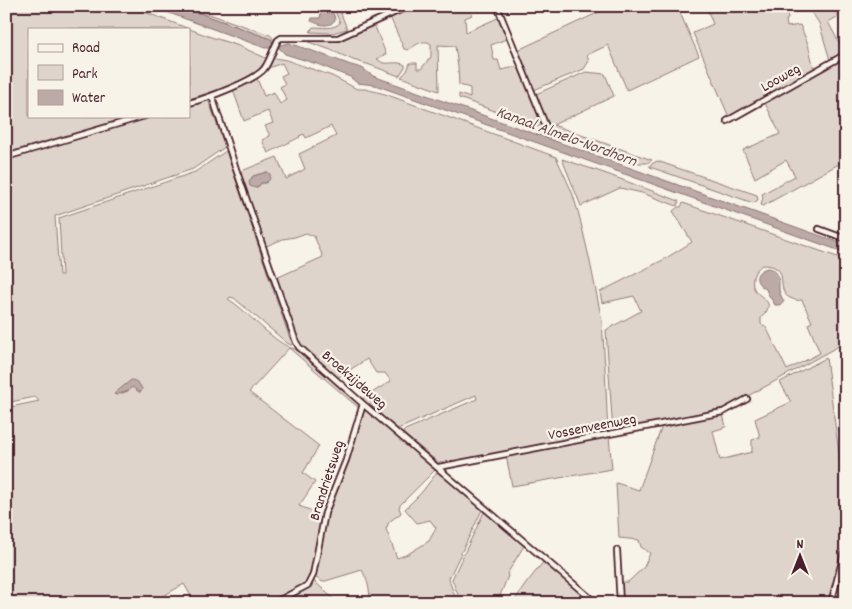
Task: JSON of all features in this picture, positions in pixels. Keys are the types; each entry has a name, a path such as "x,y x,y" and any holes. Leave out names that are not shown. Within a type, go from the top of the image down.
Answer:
{"street":[{"path":"190,103 212,96 259,74 265,67 278,40 281,38 338,38 409,6"},
{"path":"497,6 549,134"},
{"name":"Looweg","path":"727,121 846,54"},
{"name":"Broekzijdeweg","path":"212,96 299,347 596,603"},
{"path":"6,157 138,118"},
{"path":"819,229 846,239"},
{"name":"Vossenveenweg","path":"439,467 723,412 747,400"},
{"name":"Brandrietsweg","path":"274,603 308,584 313,576 325,512 346,460 363,404"},
{"path":"831,603 846,546"},
{"path":"617,550 620,603"},
{"path":"286,603 288,596"}],"green space":[{"path":"6,6 129,6 187,28 28,28 28,118 125,118 6,153"},
{"path":"180,6 186,6 270,35 273,38 273,44 270,39"},
{"path":"332,6 338,6 347,29 332,33 310,32 313,27 331,27 340,23"},
{"path":"413,6 468,6 472,15 465,18 466,32 500,17 509,38 491,45 494,60 498,60 501,70 520,66 544,122 538,127 459,98 459,94 470,98 470,88 459,85 455,46 438,45 439,91 401,77 407,71 410,63 417,63 417,69 421,69 431,57 431,44 428,42 419,43 408,50 404,49 390,17"},
{"path":"612,6 677,6 699,56 627,90 608,45 587,55 589,61 584,69 534,90 518,50"},
{"path":"706,6 786,6 787,27 800,25 808,44 814,69 729,117 693,33 713,24"},
{"path":"800,6 827,6 839,16 828,22 844,52 830,60 819,23 813,14"},
{"path":"374,24 386,54 377,59 383,63 405,65 399,76 297,38 338,39"},
{"path":"190,29 239,46 268,59 247,78 190,99"},
{"path":"846,56 846,160 763,206 761,205 762,194 795,176 786,160 755,178 743,150 780,134 764,101"},
{"path":"272,59 286,60 332,76 357,89 385,94 556,157 572,192 579,215 602,321 608,434 537,445 440,464 403,432 477,399 476,395 398,429 362,399 391,381 385,373 376,373 367,359 337,378 302,349 293,334 274,279 323,257 314,236 306,233 283,239 264,247 239,172 277,157 286,179 305,169 299,154 336,136 331,126 306,138 304,134 299,136 268,153 262,140 270,136 265,126 273,123 268,111 244,121 232,87 256,76 264,96 274,92 280,104 287,100 280,87 285,84 281,76 287,73 282,63 266,69","holes":["267,172 270,174 266,183 261,183 259,186 250,180 253,176"]},
{"path":"586,72 605,74 614,96 553,125 652,160 647,163 639,163 551,131 536,94"},
{"path":"208,99 225,147 193,169 55,216 59,275 62,275 59,218 195,172 226,151 293,344 287,343 234,298 230,297 228,299 270,335 295,349 360,405 360,409 289,348 249,392 319,446 303,473 315,482 299,506 323,515 313,568 308,583 271,603 195,603 184,584 151,603 6,603 6,408 39,401 35,397 6,403 6,160 146,118 190,118 190,105"},
{"path":"562,159 679,201 677,206 642,193 620,188 581,206"},
{"path":"657,161 757,195 758,200 753,203 650,167 650,165"},
{"path":"683,203 846,260 846,342 724,408 613,433 606,330 641,311 634,296 602,303 600,292 663,260 692,242 673,211 681,207","holes":["762,265 772,266 780,273 785,294 795,300 802,300 812,322 808,324 820,353 787,370 766,327 761,324 761,318 767,311 767,301 755,290 753,285 753,276 757,269"]},
{"path":"826,358 846,505 846,539 829,603 623,603 621,582 628,582 644,567 650,553 641,547 639,540 619,538 616,483 639,490 662,426 723,414 726,427 713,431 720,460 752,452 752,440 760,437 755,419 791,402 780,382"},
{"path":"366,408 436,469 400,505 401,513 389,522 386,529 397,558 408,554 429,541 436,528 430,520 417,523 405,509 422,492 438,471 440,470 483,508 449,578 457,603 370,603 370,594 362,570 322,582 315,577 329,507 342,479 363,411"},
{"path":"609,436 612,469 512,486 506,455"},
{"path":"485,510 525,544 507,574 508,576 497,603 459,603 452,579"},
{"path":"544,561 593,603 513,603"},
{"path":"314,581 338,603 294,603 296,600 293,596 311,586"}],"water":[{"path":"150,6 180,6 271,39 273,44 271,48 265,48"},
{"path":"327,9 334,15 335,20 332,23 323,25 311,21 312,18 320,18 321,12"},
{"path":"289,43 362,68 373,76 846,245 846,253 375,85 357,83 350,77 285,54 279,48 280,45"},
{"path":"267,172 270,174 268,181 261,183 255,188 250,186 249,182 253,176"},
{"path":"767,268 777,273 779,290 784,301 782,304 775,305 766,289 757,281 759,272"},
{"path":"131,380 139,384 142,389 141,392 132,387 128,391 114,394"}],"water label":[{"name":"Kanaal Almelo-Nordhorn","path":"567,135"}]}
